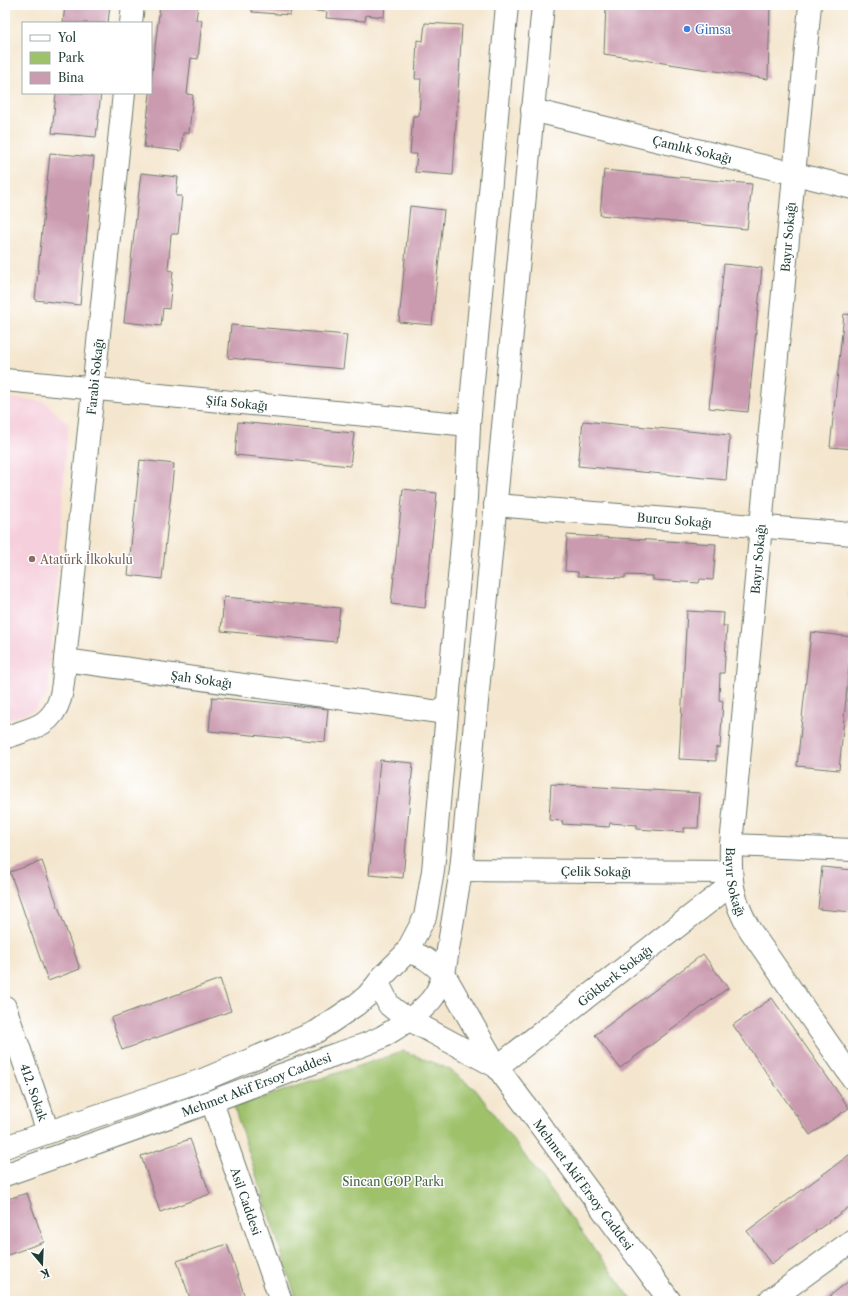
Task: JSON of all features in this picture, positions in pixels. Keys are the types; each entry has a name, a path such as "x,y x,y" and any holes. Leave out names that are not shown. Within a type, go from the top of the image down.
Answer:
{"street":[{"path":"131,22 133,5"},
{"path":"507,5 469,425 466,498 433,871 425,917 406,953 382,976 378,983 389,1005 408,1019 429,1002 439,988 444,974 461,870 543,5"},
{"name":"Bayır Sokağı","path":"810,5 731,845 731,878 739,909 750,930 853,1079"},
{"name":"Farabi Sokağı","path":"65,660 124,94"},
{"name":"Çamlık Sokağı","path":"532,110 853,188"},
{"name":"Şifa Sokağı","path":"5,380 469,425"},
{"name":"Burcu Sokağı","path":"495,505 853,534"},
{"path":"5,738 38,726 55,712 60,699 65,660"},
{"name":"Şah Sokağı","path":"65,660 446,713"},
{"path":"731,845 853,850"},
{"name":"Çelik Sokağı","path":"461,870 731,878"},
{"name":"Gökberk Sokağı","path":"497,1067 731,878"},
{"path":"406,953 413,953 429,960 444,974"},
{"name":"Mehmet Akif Ersoy Caddesi","path":"444,974 497,1067 670,1301"},
{"name":"Mehmet Akif Ersoy Caddesi","path":"5,1147 205,1079 316,1032 356,1005 367,996 378,983"},
{"name":"412. Sokak","path":"5,1007 48,1132"},
{"name":"Mehmet Akif Ersoy Caddesi","path":"5,1175 212,1102 366,1044 382,1037 408,1019 497,1067"},
{"name":"Asil Caddesi","path":"212,1102 281,1301"},
{"path":"769,1301 853,1240"}],"shaded area":[{"name":"Atatürk İlkokulu","path":"5,398 44,401 68,424 48,694 33,711 5,721"}],"green space":[{"name":"Sincan GOP Parkı","path":"404,1051 449,1069 476,1090 633,1301 297,1301 234,1107"}],"building":[{"path":"65,5 110,5 108,22 63,22"},
{"path":"160,5 198,5 196,20 202,20 198,59 191,58 187,94 193,95 189,133 183,133 181,151 144,147 150,94 152,94 152,73"},
{"path":"252,5 385,5 384,17 366,15 365,21 326,18 327,12 291,9 290,15 252,12"},
{"name":"Gimsa","path":"606,5 770,5 768,79 604,54"},
{"path":"425,23 462,25 453,175 415,172 417,154 410,154 413,116 419,116 421,79 415,79 417,40 423,41"},
{"path":"56,94 101,94 96,137 52,133"},
{"path":"50,153 94,157 80,305 35,300"},
{"path":"604,170 752,184 747,229 600,215"},
{"path":"141,173 178,177 176,196 182,196 178,234 171,234 168,270 173,271 169,309 163,308 161,326 124,322"},
{"path":"410,206 444,210 432,325 399,322"},
{"path":"724,264 762,268 748,412 709,408"},
{"path":"5,281 8,281 6,298 5,298"},
{"path":"844,314 853,315 853,449 830,447"},
{"path":"231,325 347,335 343,369 228,358"},
{"path":"583,421 730,435 726,480 578,466"},
{"path":"238,422 354,433 350,466 235,455"},
{"path":"140,460 174,464 162,579 128,575"},
{"path":"403,489 437,493 425,608 391,604"},
{"path":"567,535 716,544 713,580 700,579 699,583 653,580 653,576 625,575 625,578 578,576 578,572 565,571"},
{"path":"852,570 853,596 850,596"},
{"path":"224,597 340,608 336,642 221,631"},
{"path":"687,611 724,613 723,626 727,626 724,673 720,673 719,700 723,701 720,748 716,747 716,761 679,759"},
{"path":"811,632 852,637 839,770 797,766"},
{"path":"212,697 328,709 325,742 209,731"},
{"path":"380,760 413,763 403,878 369,875"},
{"path":"551,784 700,793 698,828 684,828 684,832 637,829 637,825 610,823 609,827 562,824 563,821 549,820"},
{"path":"42,861 80,969 48,981 10,872"},
{"path":"822,867 853,870 853,912 818,909"},
{"path":"703,954 728,988 620,1068 595,1035"},
{"path":"220,979 231,1011 122,1050 111,1018"},
{"path":"772,998 849,1108 810,1135 733,1025"},
{"path":"190,1139 210,1194 160,1212 141,1156"},
{"path":"853,1152 853,1204 771,1264 747,1231"},
{"path":"27,1193 44,1242 5,1256 5,1200"},
{"path":"227,1244 246,1300 191,1301 177,1261"},
{"path":"853,1278 853,1301 823,1301"}],"place":[{"name":"Gimsa","path":"687,29"},
{"name":"Atatürk İlkokulu","path":"32,559"}]}
